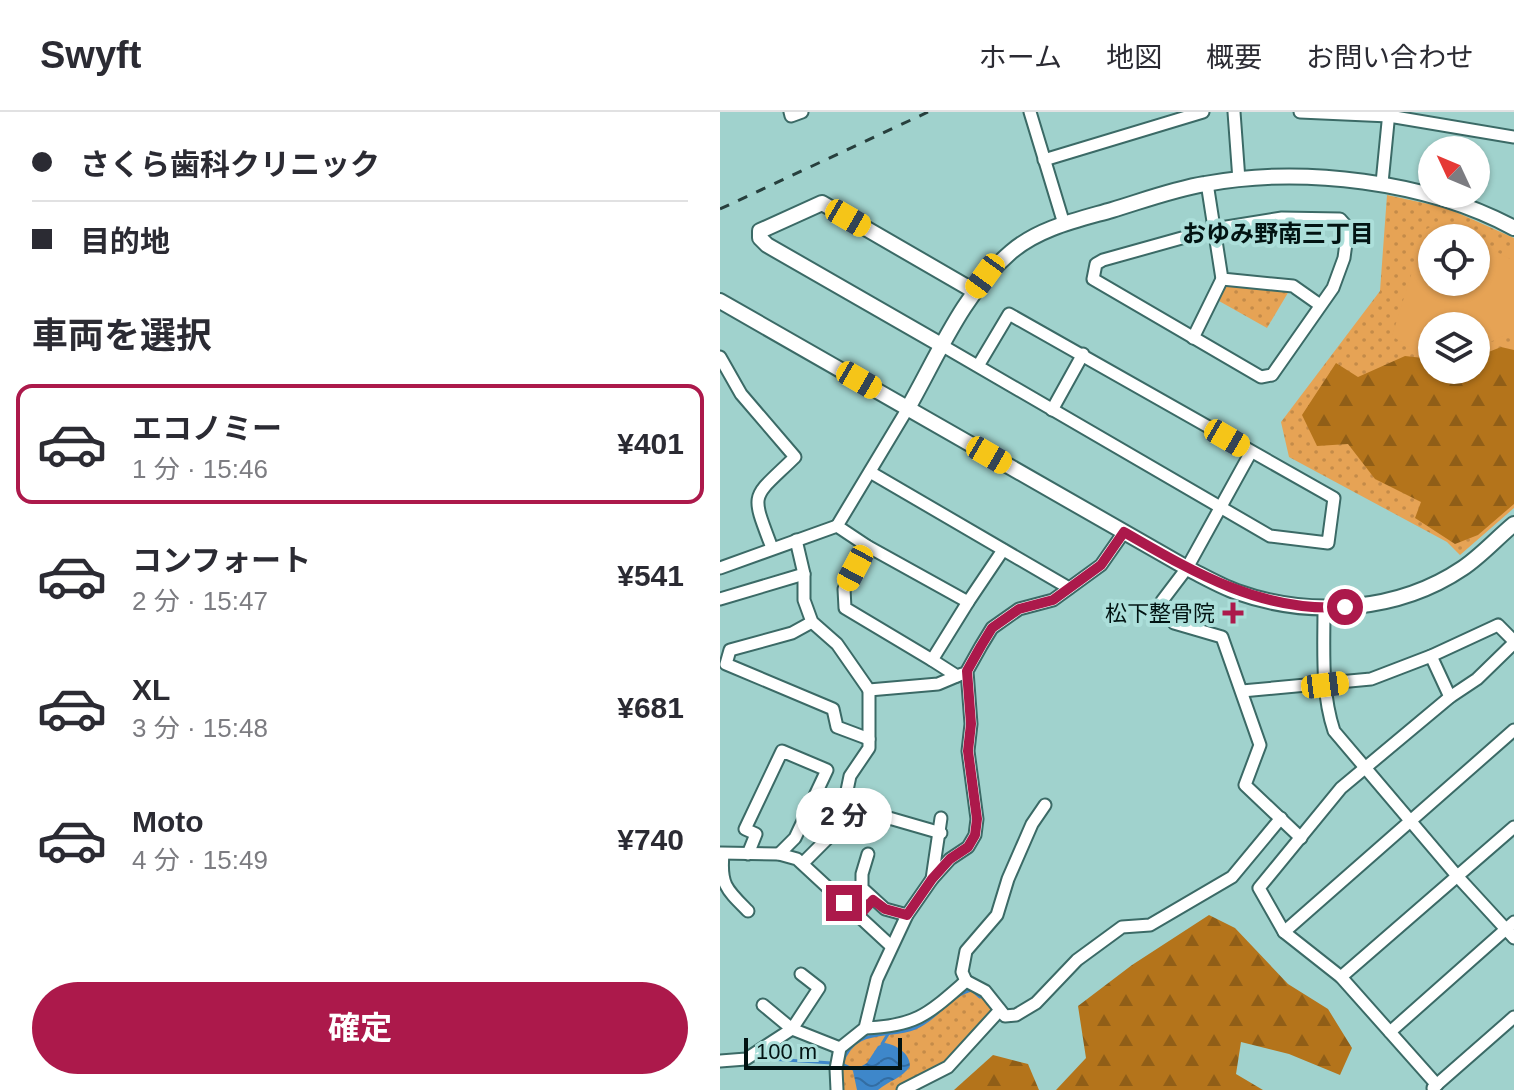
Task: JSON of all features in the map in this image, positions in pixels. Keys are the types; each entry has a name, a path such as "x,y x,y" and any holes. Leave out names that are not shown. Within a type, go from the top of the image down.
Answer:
{"street":[{"path":"790,112 791,116 802,112"},
{"path":"1030,112 1064,224"},
{"path":"1044,160 1203,112"},
{"path":"1234,112 1239,180"},
{"path":"1300,112 1389,114 1514,137"},
{"path":"1382,183 1389,114"},
{"path":"720,568 837,526 985,276 1029,239 1064,224 1207,183 1327,179 1382,183 1461,204 1514,228"},
{"path":"1193,338 1222,279 1207,183"},
{"path":"974,291 822,203 760,231 760,238 767,245 1270,536 1328,543 1334,498 1009,314 978,366"},
{"path":"1282,218 1340,219 1348,228 1344,258 1333,288 1320,305 1272,375 1261,377 1093,279 1096,264 1103,260 1214,229 1282,218"},
{"path":"1222,279 1293,286 1320,305"},
{"path":"720,301 1187,568 1236,592 1278,603 1324,608 1366,605 1422,590 1465,567 1514,524"},
{"path":"1052,410 1083,354"},
{"path":"720,357 741,394 795,457 758,493 756,506 772,548"},
{"path":"1251,452 1187,568 1162,601 1174,623 1222,637 1260,745 1245,785 1301,838"},
{"path":"870,472 1069,588"},
{"path":"837,526 968,602"},
{"path":"869,690 938,684 962,674 992,628 1019,609 1053,600 1101,565 1124,532"},
{"path":"796,540 804,574 804,600 812,622 837,644 869,690 869,748 850,776 839,827 803,863"},
{"path":"867,546 844,589 845,608 932,660 962,674"},
{"path":"932,660 1003,550"},
{"path":"720,599 804,574"},
{"path":"1324,608 1325,685 1334,731 1458,877 1511,930 1390,1032"},
{"path":"812,622 792,633 730,650 726,664 833,709 837,727 869,739"},
{"path":"1242,691 1371,679 1498,625 1514,642 1477,679 1450,697 1341,788 1259,888 1284,932 1341,977 1434,1088 1514,1017"},
{"path":"1431,656 1450,697"},
{"path":"865,1028 877,979 907,915 932,879 950,859 968,847 975,835 977,819 968,751 971,724 962,674"},
{"path":"1284,932 1514,730"},
{"path":"748,854 756,834 745,829 782,751 827,770 795,838 779,854"},
{"path":"844,805 941,833"},
{"path":"1045,805 1032,824 1008,879 997,915 966,951 962,972 966,981 985,991 1005,1016 1016,1015 1036,1003 1077,960 1122,927 1150,925 1232,877 1281,818"},
{"path":"932,879 941,818"},
{"path":"1341,977 1514,827"},
{"path":"748,911 723,893 721,853 779,854 803,863 891,946"},
{"path":"868,854 862,874 862,888 885,909 907,915"},
{"path":"858,917 873,900"},
{"path":"720,1061 746,1059 792,1029 819,988 801,974"},
{"path":"837,1090 836,1069 840,1048 865,1028 910,1023 932,1011 966,981"},
{"path":"763,1005 792,1029 840,1048"},
{"path":"903,1090 948,1067 1000,1010"}],"shaded area":[{"path":"1387,195 1418,202 1418,208 1447,208 1483,224 1418,224 1418,296 1490,296 1490,227 1514,238 1514,508 1460,555 1447,542 1289,457 1281,422 1380,291"},
{"path":"1490,248 1514,261 1514,327 1505,335 1490,342 1490,312 1418,312 1418,352 1392,336 1418,252 1418,296 1490,296"},
{"path":"1227,284 1289,291 1267,328 1219,301"},
{"path":"968,986 977,990 995,1011 947,1064 897,1090 839,1090 841,1061 854,1040 873,1031 917,1025"}],"green space":[{"path":"1501,347 1514,350 1514,504 1478,535 1455,544 1415,518 1421,502 1375,479 1348,444 1317,446 1302,415 1336,363 1358,377 1405,356 1418,357 1418,384 1490,384 1490,351"},
{"path":"1209,915 1235,928 1288,984 1328,1009 1352,1048 1340,1075 1289,1054 1241,1042 1236,1074 1263,1090 1056,1090 1086,1058 1078,1006 1132,965"},
{"path":"993,1055 1028,1064 1039,1090 954,1090"}],"water":[{"path":"885,1043 902,1050 910,1066 878,1090 857,1090 853,1071 867,1063 878,1046"}],"waterway":[{"path":"842,1064 847,1052 863,1039 915,1028 964,992 972,990 980,997"},
{"path":"882,1044 888,1034"},
{"path":"756,1058 832,1063"},
{"path":"844,1065 855,1070"}],"railway":[{"path":"720,209 928,112"}],"place":[{"name":"松下整骨院","path":"1233,613"}],"district":[{"name":"おゆみ野南三丁目","path":"1278,233"}],"route":[{"path":"844,903 858,917 873,900 885,909 907,915 932,879 950,859 968,847 975,835 977,819 968,751 971,724 967,671 992,628 1019,609 1053,600 1101,565 1124,532 1236,592 1278,603 1345,607"}]}
